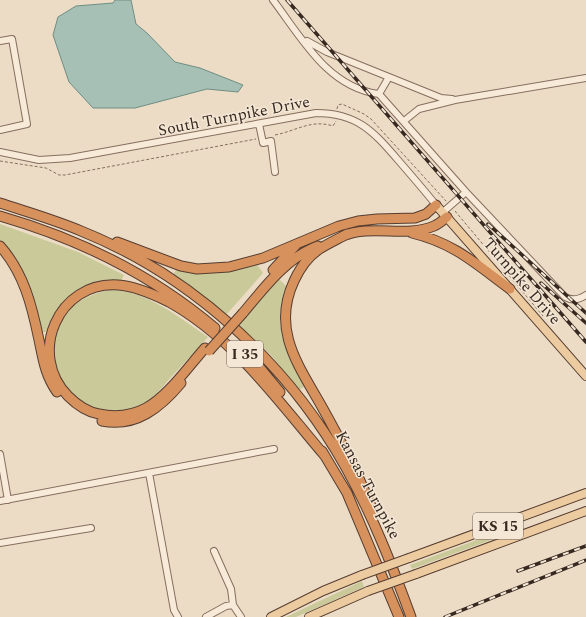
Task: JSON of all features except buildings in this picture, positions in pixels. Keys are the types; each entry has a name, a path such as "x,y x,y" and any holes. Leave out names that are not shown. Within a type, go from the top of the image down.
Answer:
{"highway":[{"name":"Kansas Turnpike","path":"0,203 82,231 143,262 182,287 240,333 270,363 323,430 345,466 385,548 411,617"},
{"path":"46,218 73,224 158,259 197,269 229,267 245,264 296,245 339,226 358,221 415,218 426,214 436,205"},
{"path":"408,232 434,226 445,215"},
{"name":"Kansas Turnpike","path":"0,216 79,244 117,261 151,280 191,307 261,369 290,404 325,456 347,493 398,617"},
{"path":"240,312 268,284 300,256 315,247 348,234 372,230 408,232 428,236 455,248 510,289"},
{"path":"348,234 317,251 296,275 286,302 284,314 285,329 296,360 350,457 365,490 385,548"},
{"path":"0,246 15,266 28,294 33,310 42,361 50,382 68,404 84,415 104,422 116,422 144,416 167,400 207,350 296,245"},
{"path":"207,350 156,401 146,408 121,416 95,413 72,401 63,391 56,379 51,366 49,353 50,338 53,326 65,307 75,298 100,286 132,286 169,302 191,316 222,341 246,363 277,397 325,456"}],"main road":[{"name":"Turnpike Drive","path":"436,205 586,376"},
{"name":"KS 15","path":"270,617 323,591 362,575 586,493"},
{"name":"KS 15","path":"309,617 368,591 586,511"}],"street":[{"path":"273,0 322,65 337,76 363,91 379,94 466,192 565,297 572,299 584,299"},
{"path":"301,36 315,47 441,98 455,100"},
{"path":"0,41 12,39 27,124 0,130"},
{"path":"379,94 389,77"},
{"path":"404,121 419,109 455,100 586,78"},
{"name":"South Turnpike Drive","path":"0,152 39,160 62,159 316,113 332,114 356,120 381,139 436,205"},
{"path":"259,124 263,142 271,141 275,172"},
{"path":"445,215 466,192"},
{"path":"0,501 274,449"},
{"path":"0,454 8,500"},
{"path":"149,473 174,610 178,617"},
{"path":"0,543 91,528"},
{"path":"214,551 230,589 233,605 241,617"},
{"path":"206,617 226,606 233,605"}],"path":[{"path":"274,135 286,133 300,127 322,122 334,126 336,123"},
{"path":"0,161 46,168 59,175 65,175 262,138"},
{"path":"460,217 546,318"}],"green space":[{"path":"0,224 78,252 124,275 121,281 96,283 74,293 57,310 50,320 46,332 41,332 22,270 0,242"},
{"path":"256,263 263,273 226,315 173,274 177,269 226,271"},
{"path":"278,278 286,286 280,313 280,326 292,362 305,386 299,390 270,354 236,324"},
{"path":"109,290 123,291 149,300 173,313 208,337 149,400 145,403 117,412 91,408 71,394 58,372 53,348 59,324 77,303"},
{"path":"517,525 521,527 510,533 412,569 410,565"},
{"path":"362,581 364,587 296,617 286,617"}],"shaded area":[{"path":"115,0 131,0 136,24 147,33 175,62 200,68 243,85 238,92 207,89 135,108 93,108 69,82 53,35 58,17 76,6 113,3"}],"railway":[{"path":"287,0 586,342"},
{"path":"488,224 586,313"},
{"path":"541,283 586,323"},
{"path":"518,571 586,546"},
{"path":"445,617 586,560"}]}
